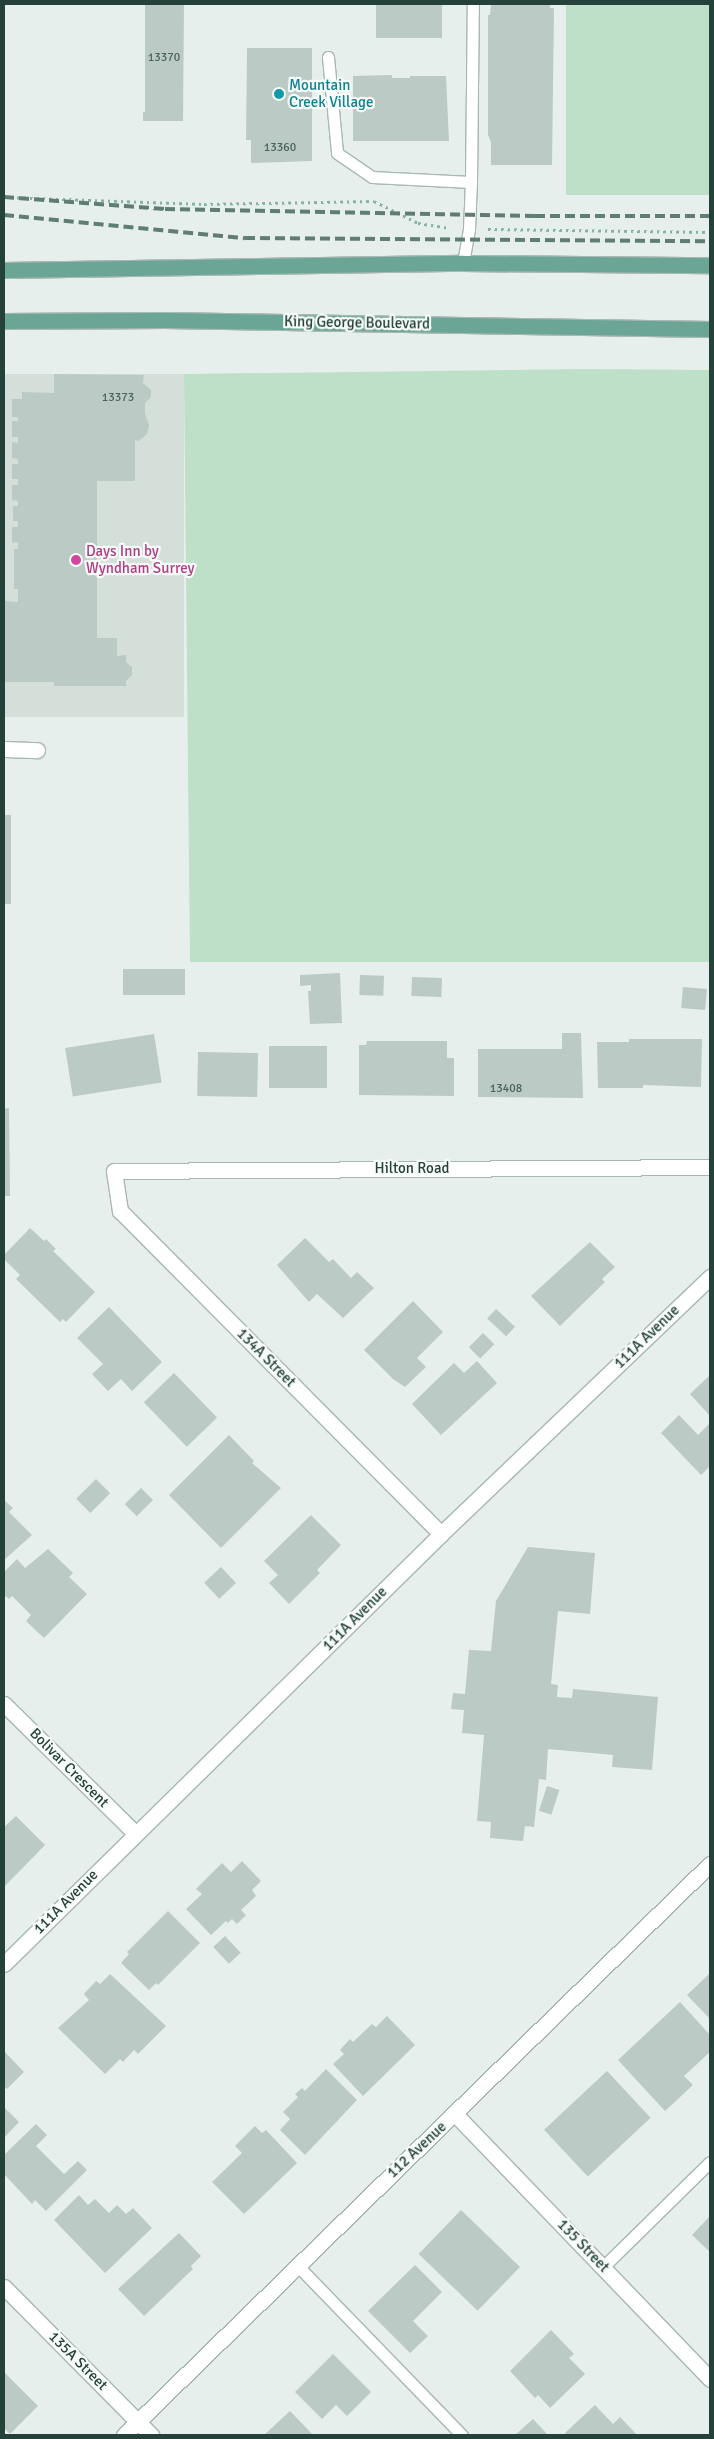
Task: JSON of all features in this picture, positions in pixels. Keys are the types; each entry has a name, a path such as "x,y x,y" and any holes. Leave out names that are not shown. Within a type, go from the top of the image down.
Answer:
{"main road":[{"path":"4,270 464,263 710,265"},
{"name":"King George Boulevard","path":"4,321 165,320 710,329"}],"street":[{"path":"4,749 37,750"},
{"name":"Hilton Road","path":"114,1171 710,1167"},
{"name":"134A Street","path":"114,1171 120,1211 440,1534"},
{"name":"111A Avenue","path":"4,1964 440,1534 710,1277"},
{"name":"Bolivar Crescent","path":"4,1704 135,1833"},
{"name":"112 Avenue","path":"124,2435 297,2265 456,2114 710,1864"},
{"name":"135 Street","path":"456,2114 604,2266 710,2379"},
{"name":"135A Street","path":"4,2287 151,2435"}],"lane":[{"path":"464,263 469,229 471,182 473,4"},
{"path":"328,57 337,153 372,177 471,182"},
{"path":"604,2266 710,2162"},
{"path":"297,2265 462,2435"}],"path":[{"path":"4,197 204,204 374,201 418,223 469,229 710,232"}],"shaded area":[{"path":"4,374 184,374 184,717 4,717"}],"green space":[{"path":"566,4 710,4 710,195 566,195"},
{"path":"589,369 710,370 710,962 190,962 184,374"}],"building":[{"path":"145,4 184,4 183,121 143,121 143,112 145,112"},
{"path":"376,4 442,4 442,38 376,38"},
{"path":"491,4 550,4 550,8 554,8 552,165 491,165 491,142 488,135 488,15 490,15"},
{"name":"Mountain Creek Village","path":"247,48 312,48 312,161 251,163 251,140 246,140"},
{"path":"392,75 392,78 446,76 449,141 353,141 353,76"},
{"name":"Days Inn by Wyndham Surrey","path":"54,374 144,375 143,383 151,390 151,397 145,403 145,413 149,425 147,434 139,441 135,440 135,481 97,481 97,638 117,638 117,656 126,655 126,662 132,667 132,675 126,681 126,686 54,686 54,682 4,682 4,601 18,602 18,589 14,589 14,549 18,549 18,542 12,543 12,527 18,527 18,521 13,521 13,506 18,506 18,501 12,500 12,485 18,485 18,479 12,479 12,464 18,464 18,459 12,458 12,442 18,443 18,437 12,437 12,421 18,421 18,417 12,417 12,399 22,399 22,392 54,393"},
{"path":"4,815 11,815 11,904 4,904"},
{"path":"123,969 185,969 185,995 123,995"},
{"path":"340,973 342,1023 310,1024 308,991 311,991 311,985 300,986 300,975"},
{"path":"360,975 384,976 383,996 359,995"},
{"path":"412,977 442,978 441,997 411,996"},
{"path":"683,987 707,989 705,1010 681,1008"},
{"path":"562,1033 581,1033 583,1098 478,1097 478,1049 562,1049"},
{"path":"154,1034 162,1082 73,1096 65,1048"},
{"path":"629,1039 702,1039 701,1087 643,1085 643,1088 598,1088 597,1042 629,1042"},
{"path":"367,1041 447,1041 447,1058 454,1058 454,1096 359,1095 359,1045 366,1045"},
{"path":"269,1046 327,1046 327,1088 269,1088"},
{"path":"198,1052 258,1053 257,1097 197,1096"},
{"path":"9,1108 10,1196 4,1196 4,1109"},
{"path":"30,1228 44,1241 46,1239 56,1249 53,1251 95,1292 66,1322 63,1319 60,1322 16,1279 20,1275 4,1259 4,1255"},
{"path":"305,1238 329,1262 333,1259 351,1278 357,1272 374,1288 343,1318 317,1294 309,1302 277,1265"},
{"path":"590,1242 615,1267 602,1279 605,1282 560,1326 531,1296"},
{"path":"413,1301 443,1332 417,1358 426,1367 405,1387 393,1379 364,1350"},
{"path":"109,1307 162,1362 132,1391 121,1379 108,1391 92,1374 103,1364 77,1338"},
{"path":"496,1309 515,1327 506,1336 487,1319"},
{"path":"483,1333 494,1344 480,1358 469,1347"},
{"path":"477,1361 497,1383 441,1435 412,1404 454,1363 464,1373"},
{"path":"174,1373 217,1418 187,1447 144,1402"},
{"path":"709,1376 710,1378 710,1416 690,1394"},
{"path":"679,1415 698,1435 710,1423 710,1466 701,1475 661,1433"},
{"path":"229,1435 254,1461 252,1463 281,1488 221,1548 169,1495"},
{"path":"96,1479 110,1493 90,1513 76,1499"},
{"path":"141,1488 153,1500 137,1516 125,1504"},
{"path":"4,1500 13,1508 9,1512 32,1535 4,1560"},
{"path":"311,1515 341,1545 317,1570 320,1573 289,1604 269,1583 278,1575 264,1561"},
{"path":"528,1547 595,1553 590,1614 558,1611 551,1684 558,1685 557,1697 572,1698 573,1689 658,1697 652,1770 612,1767 613,1755 548,1749 546,1780 539,1779 534,1827 525,1826 523,1841 490,1838 491,1822 477,1821 484,1735 462,1733 464,1710 451,1709 453,1693 465,1694 469,1650 491,1651 496,1601"},
{"path":"48,1549 73,1573 69,1577 87,1594 44,1638 26,1621 31,1615 12,1596 9,1599 4,1595 4,1572 17,1559 25,1568"},
{"path":"221,1567 236,1583 219,1599 204,1583"},
{"path":"547,1786 559,1790 551,1815 539,1811"},
{"path":"16,1816 45,1845 4,1887 4,1827"},
{"path":"242,1861 261,1881 252,1890 256,1896 241,1910 246,1915 237,1924 232,1919 228,1923 226,1921 211,1935 186,1909 202,1894 196,1889 222,1863 231,1872"},
{"path":"168,1911 200,1943 158,1985 156,1983 149,1990 121,1963 129,1954 127,1952"},
{"path":"225,1936 241,1953 229,1964 213,1947"},
{"path":"710,1973 710,2019 687,1995"},
{"path":"110,1974 166,2026 138,2054 134,2050 123,2062 120,2059 105,2074 58,2028 89,2000 84,1994 96,1981 100,1984"},
{"path":"680,2002 710,2035 710,2052 684,2076 693,2085 665,2111 618,2060"},
{"path":"387,2016 415,2045 363,2096 333,2064 344,2054 340,2050 350,2039 353,2042 372,2024 376,2027"},
{"path":"4,2051 24,2072 7,2089 4,2086"},
{"path":"326,2069 357,2100 305,2155 280,2130 290,2119 283,2112 298,2097 295,2094 302,2088 305,2091"},
{"path":"607,2071 651,2118 588,2176 544,2130"},
{"path":"4,2107 19,2122 4,2138"},
{"path":"36,2124 47,2135 36,2146 64,2174 78,2161 87,2170 46,2211 35,2200 32,2204 4,2174 4,2155"},
{"path":"255,2126 262,2133 266,2130 297,2163 244,2214 212,2182 242,2153 235,2146"},
{"path":"79,2195 88,2205 95,2199 109,2213 117,2205 126,2214 133,2208 152,2228 105,2273 54,2220"},
{"path":"461,2210 520,2267 478,2311 419,2254"},
{"path":"710,2216 710,2252 692,2235"},
{"path":"179,2233 201,2256 191,2266 193,2269 144,2316 118,2289"},
{"path":"415,2265 442,2292 413,2321 428,2336 410,2353 368,2311"},
{"path":"551,2330 574,2354 569,2358 585,2374 550,2408 538,2395 535,2398 510,2371"},
{"path":"333,2354 371,2392 347,2416 336,2405 322,2419 295,2392"},
{"path":"4,2372 38,2406 10,2434 4,2428"},
{"path":"595,2405 613,2424 620,2417 637,2435 568,2435 565,2433"},
{"path":"290,2411 313,2435 264,2435"},
{"path":"533,2419 548,2435 515,2435"}],"railway":[{"path":"4,197 165,209 535,216 710,216"},
{"path":"4,215 245,238 710,241"}],"place":[{"name":"Mountain Creek Village","path":"279,94"},
{"name":"Days Inn by Wyndham Surrey","path":"76,560"}]}
